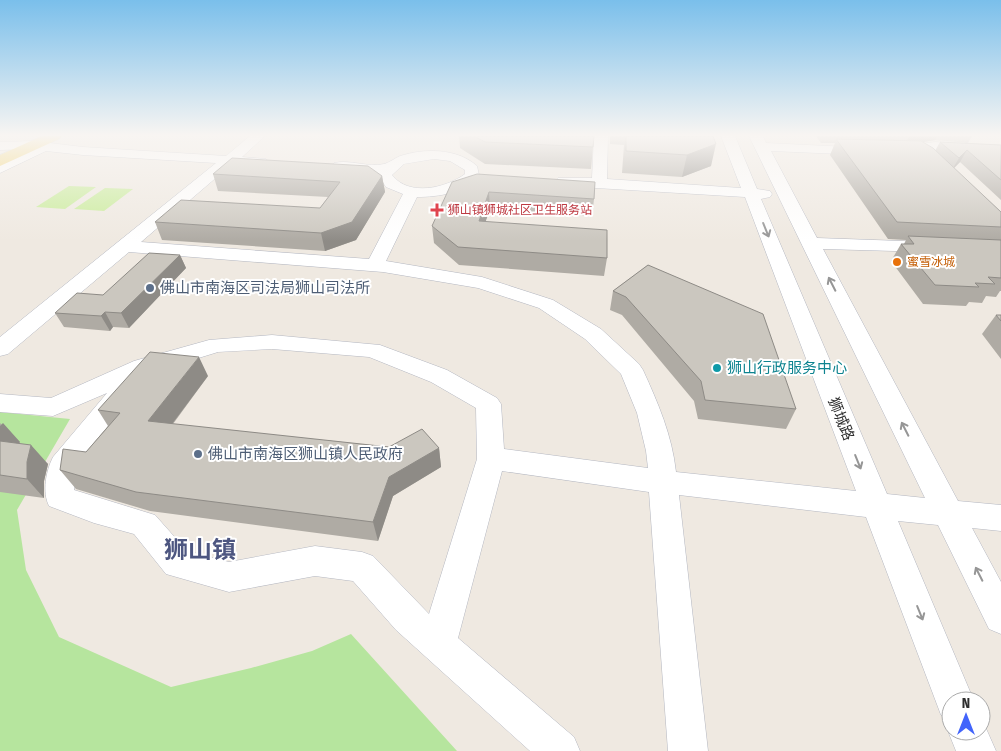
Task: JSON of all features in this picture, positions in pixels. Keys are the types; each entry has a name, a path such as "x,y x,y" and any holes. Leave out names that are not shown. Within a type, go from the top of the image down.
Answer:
{"street":[{"path":"0,349 216,171"},
{"path":"386,171 384,175 387,181 403,189 433,192 449,189 466,181 472,175 472,171"},
{"path":"599,184 600,171"},
{"name":"狮城路","path":"742,171 951,691"},
{"path":"774,171 1001,618"},
{"path":"472,175 491,176"},
{"path":"550,180 786,196"},
{"path":"375,265 412,191"},
{"path":"811,243 949,248"},
{"path":"125,246 375,265 482,283 546,304 593,334 631,370 650,413 660,451 688,751"},
{"path":"0,403 53,407 142,367 217,345 272,342 372,350 439,376 488,404 491,459 438,644"},
{"path":"142,367 63,465 59,497 94,510 144,524 177,564 229,576 315,561 362,567 408,618 560,751"},
{"path":"491,459 536,463 664,482 876,507 1001,518"}],"green space":[{"path":"69,186 96,187 65,209 36,207"},
{"path":"105,188 133,189 104,211 74,209"},
{"path":"0,412 70,419 17,510 26,570 59,637 171,687 312,651 351,634 457,751 0,751"}],"building":[{"path":"217,171 375,171 382,176 352,222 321,233 155,222 181,200 320,208 340,182 213,174"},
{"path":"860,171 957,171 1001,212 1001,227 897,222"},
{"path":"991,171 1001,171 1001,180"},
{"path":"477,174 595,182 594,199 489,192 479,221 607,230 607,258 458,247 432,226 452,182"},
{"path":"908,236 1001,240 1001,278 988,277 995,284 975,283 979,287 935,285 901,244 914,244"},
{"path":"149,253 180,255 121,313 105,312 101,316 55,313 77,293 103,295"},
{"name":"狮山行政服务中心","path":"648,265 763,314 796,409 705,400 701,381 626,297 613,291"},
{"name":"佛山市南海区狮山镇人民政府","path":"150,352 199,357 148,421 389,447 422,429 439,448 389,477 373,522 136,492 60,470 63,449 86,452 120,413 98,410"},
{"path":"0,441 31,445 27,462 27,479 0,475"}],"place":[{"name":"狮山镇狮城社区卫生服务站","path":"437,210"},
{"name":"蜜雪冰城","path":"897,262"},
{"name":"佛山市南海区司法局狮山司法所","path":"150,288"},
{"name":"狮山行政服务中心","path":"717,368"},
{"name":"佛山市南海区狮山镇人民政府","path":"198,454"}],"district":[{"name":"狮山镇","path":"200,550"}]}
